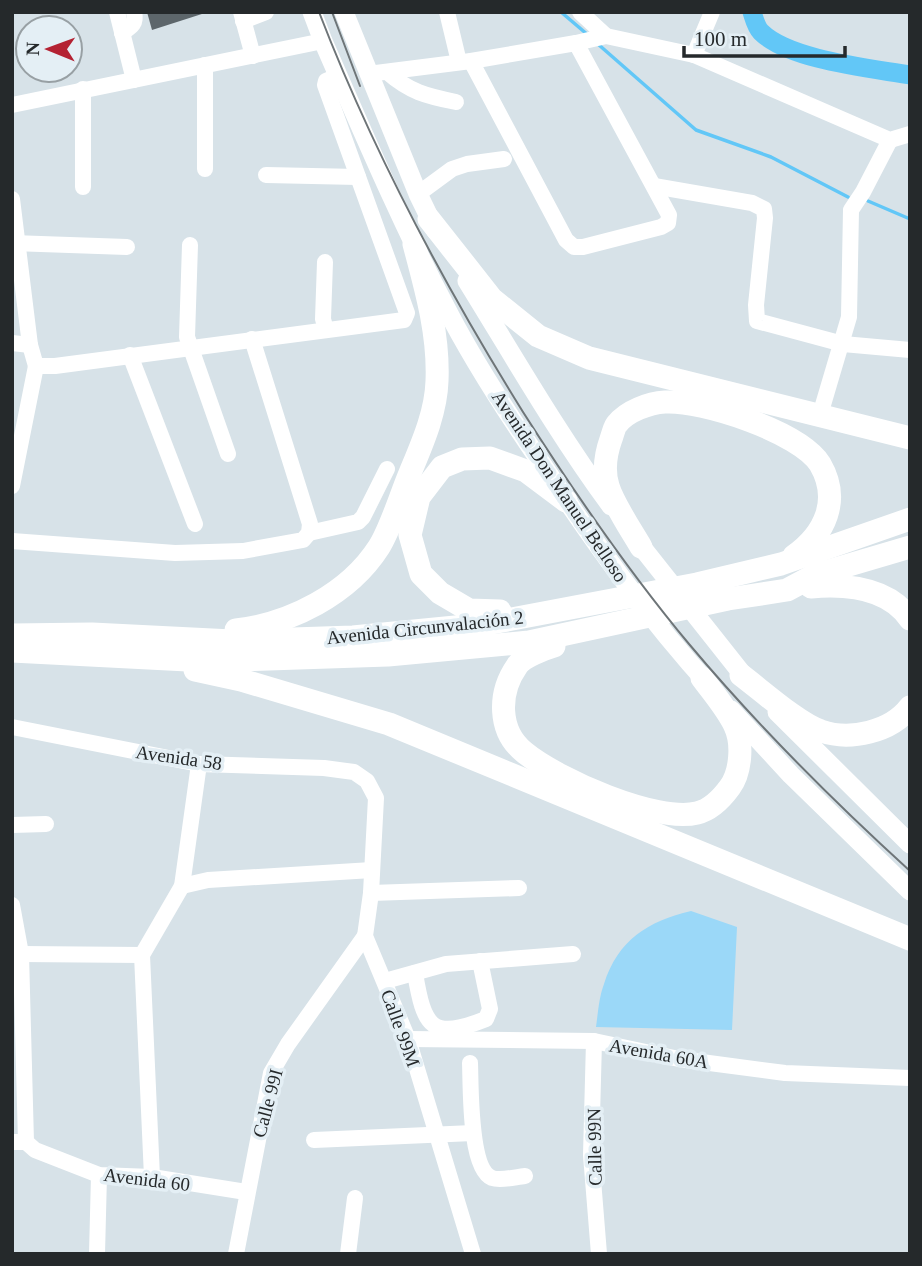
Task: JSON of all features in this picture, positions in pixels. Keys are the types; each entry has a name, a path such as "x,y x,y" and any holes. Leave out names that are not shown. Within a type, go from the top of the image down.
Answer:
{"highway":[{"path":"429,219 492,299 538,336 589,358 910,438"},
{"path":"172,638 258,628 297,613 345,587 380,546 427,430 437,383 436,342 430,302 414,244"},
{"path":"641,547 607,485 605,455 617,423 640,407 663,402 688,403 739,416 792,440 819,463 831,494 824,524 807,546 782,564"},
{"path":"556,612 469,610 440,593 422,574 410,535 419,497 442,467 462,459 490,458 526,471 566,501"},
{"name":"Avenida Circunvalación 2","path":"12,635 92,634 232,641 353,637 486,624 685,587 782,564 910,519"},
{"name":"Avenida Circunvalación 2","path":"12,651 207,661 388,655 529,642 728,599 787,590 815,575 910,547"},
{"path":"787,590 838,584 878,593 903,610 910,619"},
{"path":"636,620 550,647 518,663 504,694 504,724 523,751 563,777 647,809 678,815 699,813 722,798 735,780 740,752 736,727 702,678"},
{"path":"134,657 241,680 389,724 910,939"},
{"path":"741,675 819,731 841,735 879,729 910,707"}],"main road":[{"name":"Avenida Don Manuel Belloso","path":"312,12 414,244 446,307 502,405 566,501 670,642 791,775 910,891"},
{"name":"Avenida Don Manuel Belloso","path":"344,12 377,73 429,219 579,462 641,547 741,675 910,845"}],"street":[{"path":"117,12 134,80"},
{"path":"122,33 133,26 136,19 134,12"},
{"path":"253,56 242,17 266,12"},
{"path":"447,12 465,61 566,240 573,247 661,227 668,223 668,215 580,12"},
{"path":"694,55 712,12"},
{"path":"377,73 592,39 694,55 890,140 910,134"},
{"path":"12,105 323,41"},
{"path":"205,65 205,169"},
{"path":"377,73 416,92 456,102"},
{"path":"36,366 55,366 404,320 407,313 325,85 326,81 338,76"},
{"path":"82,89 83,187"},
{"path":"820,415 849,317 851,210 890,140"},
{"path":"418,194 452,169 503,159"},
{"path":"266,176 358,177"},
{"path":"654,186 752,203 764,209 757,321 843,344 910,350"},
{"path":"12,486 36,366 30,345 15,244 13,209"},
{"path":"15,244 127,247"},
{"path":"190,245 187,337 228,454"},
{"path":"325,262 323,320 326,330"},
{"path":"12,541 175,553 243,551 303,540 309,533 310,524 252,339"},
{"path":"12,343 30,345"},
{"path":"130,355 195,524"},
{"path":"309,533 358,522 387,469"},
{"name":"Avenida 58","path":"12,727 199,764 324,768 354,772 366,781 376,799 372,870"},
{"path":"152,1177 142,955 182,886 199,764"},
{"path":"12,825 46,824"},
{"path":"182,886 208,880 372,870 365,936"},
{"path":"371,892 519,888"},
{"path":"12,905 21,954 17,985 19,1142"},
{"name":"Calle 99M","path":"365,936 408,1039 473,1254"},
{"name":"Calle 99I","path":"236,1254 271,1073 288,1044 365,936"},
{"path":"21,954 142,955"},
{"path":"384,981 446,964 573,954"},
{"path":"415,973 421,1006 432,1024 442,1030 464,1028 486,1019 490,1009 480,961"},
{"name":"Avenida 60A","path":"408,1039 594,1041 679,1059 785,1073 910,1078"},
{"name":"Calle 99N","path":"594,1041 591,1155 599,1254"},
{"path":"470,1063 473,1133 481,1167 487,1175 495,1179 525,1177"},
{"path":"314,1140 473,1133"},
{"name":"Avenida 60","path":"19,1142 99,1175 152,1177 246,1192"},
{"path":"97,1254 99,1175"},
{"path":"348,1254 355,1198"}],"shaded area":[{"path":"691,911 737,927 732,1030 596,1027 604,984 617,955 626,944 661,920"}],"building":[{"path":"147,12 205,12 205,13 152,30"}],"waterway":[{"path":"561,12 588,35"},
{"path":"752,12 761,32 790,50 853,66 910,75"},
{"path":"599,45 696,130 771,157 848,197"},
{"path":"868,201 910,219"}],"tram line":[{"path":"319,12 386,167 438,267 523,412 582,501 644,588 741,704 852,817 910,871"},
{"path":"332,12 360,86"}]}
